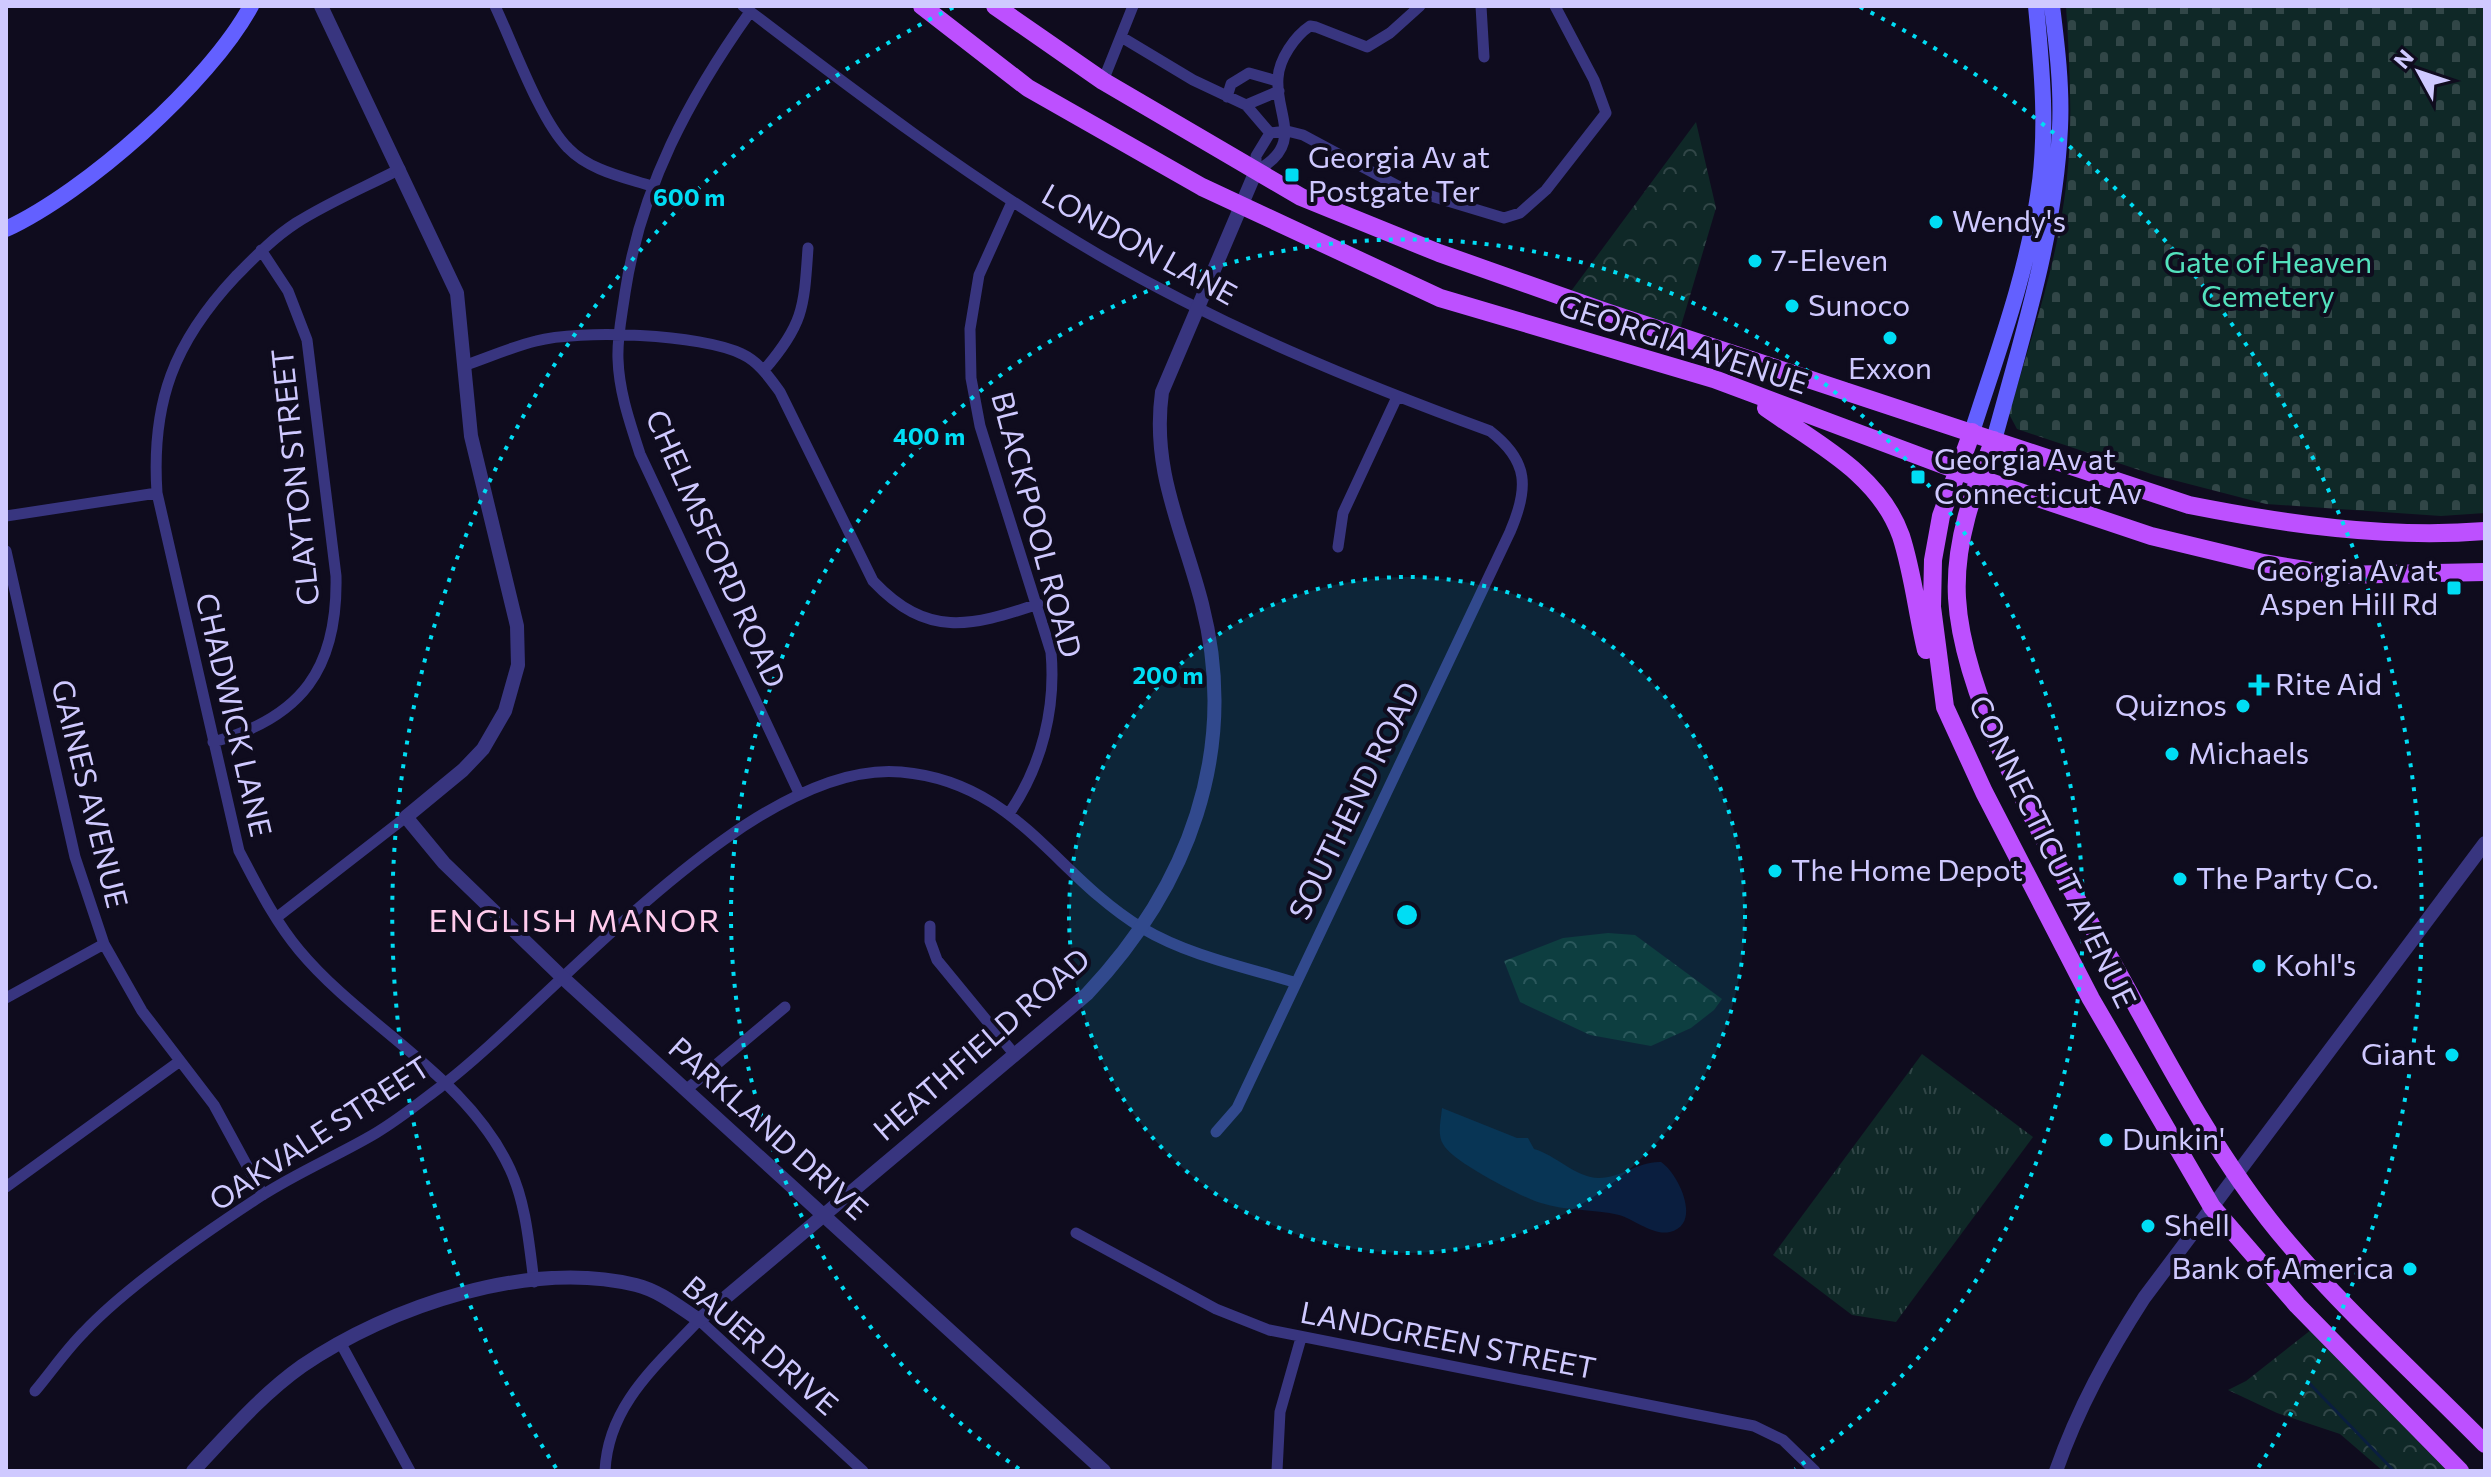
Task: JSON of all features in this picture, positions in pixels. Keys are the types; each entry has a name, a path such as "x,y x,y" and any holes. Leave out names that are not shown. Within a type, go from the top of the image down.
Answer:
{"main road":[{"path":"6,229 75,189 128,147 211,62 251,6"},
{"name":"GEORGIA AVENUE","path":"922,6 1028,88 1242,207 1440,298 1738,388 1978,478 2151,536 2263,563 2336,575 2485,572"},
{"name":"GEORGIA AVENUE","path":"995,6 1103,81 1301,197 1439,253 1663,331 2189,505 2249,517 2391,532 2485,531"},
{"name":"CONNECTICUT AVENUE","path":"2036,6 2043,143 2039,194 2013,310 1941,516 1933,560 1934,635 1945,707 1984,792 2091,999 2212,1207 2297,1305 2460,1471"},
{"name":"CONNECTICUT AVENUE","path":"2052,6 2060,73 2060,128 2050,224 2041,270 1994,440 1978,478 1960,544 1957,598 1966,656 1976,687 2021,788 2089,921 2144,1021 2237,1174 2276,1228 2319,1277 2485,1444"},
{"path":"1738,388 1868,481 1889,509 1901,537 1931,668 1945,707"}],"street":[{"path":"276,918 463,770 483,749 505,711 518,665 517,626 510,591 471,436 457,293 321,6"},
{"path":"495,6 552,126 568,149 608,172 651,186"},
{"path":"1103,81 1123,38 1133,6"},
{"path":"1270,133 1256,156 1256,171 1270,163 1287,131 1278,86 1288,52 1310,26 1367,47 1390,33 1420,6"},
{"path":"1481,6 1484,57"},
{"path":"1270,133 1287,131 1303,135 1381,178 1433,199 1491,216 1504,218 1520,213 1546,190 1606,113 1594,80 1555,6"},
{"name":"CHELMSFORD ROAD","path":"746,9 684,112 651,186 630,258 619,335 623,402 640,454 799,793"},
{"name":"LONDON LANE","path":"746,9 909,131 1012,202 1101,256 1197,308 1397,397 1490,431 1512,448 1521,465 1523,485"},
{"path":"1123,38 1246,105 1270,133"},
{"path":"1227,97 1231,84 1249,73 1278,86"},
{"path":"1246,105 1278,86"},
{"name":"CHADWICK LANE","path":"400,169 318,210 261,250 207,307 189,333 174,364 157,429 157,493 239,851 276,918 301,952 489,1132 511,1170 526,1221 534,1282"},
{"name":"HEATHFIELD ROAD","path":"699,1320 1087,994 1143,928 1176,873 1200,807 1213,734 1214,675 1203,607 1159,458 1157,427 1162,392 1256,171"},
{"name":"BLACKPOOL ROAD","path":"1010,812 1024,792 1035,762 1054,689 1051,652 980,426 971,378 970,329 979,275 1012,202"},
{"path":"764,370 788,343 799,323 808,248"},
{"name":"CLAYTON STREET","path":"213,742 270,722 296,701 318,672 337,615 336,576 307,340 288,291 261,250"},
{"path":"466,365 539,340 619,335 714,343 744,354 764,370 780,392 873,581 893,602 930,620 969,624 1038,604"},
{"path":"1338,547 1343,513 1397,397"},
{"name":"SOUTHEND ROAD","path":"1216,1132 1237,1108 1294,982 1510,532 1518,513 1523,485"},
{"path":"6,516 157,493"},
{"name":"GAINES AVENUE","path":"6,551 75,857 104,944 142,1011 214,1105 263,1195"},
{"name":"OAKVALE STREET","path":"35,1391 83,1333 117,1300 263,1195 380,1131 443,1085 680,874 799,793 851,776 901,772 950,781 1010,812 1118,912 1143,928 1168,942 1294,982"},
{"name":"PARKLAND DRIVE","path":"406,817 444,863 562,977 1104,1471"},
{"path":"2056,1471 2077,1414 2104,1360 2144,1298 2485,843"},
{"path":"930,926 930,941 937,960 1015,1055"},
{"path":"6,998 104,944"},
{"path":"687,1089 785,1007"},
{"path":"6,1187 180,1061"},
{"name":"LANDGREEN STREET","path":"1076,1233 1216,1309 1269,1330 1754,1426 1783,1440 1815,1471"},
{"name":"BAUER DRIVE","path":"193,1471 260,1400 301,1367 385,1319 442,1298 534,1282 581,1280 635,1285 660,1294 699,1320 856,1469"},
{"path":"605,1471 606,1450 619,1412 632,1392 699,1320"},
{"path":"1277,1471 1280,1412 1301,1338"},
{"path":"340,1342 410,1471"}],"green space":[{"name":"Gate of Heaven Cemetery","path":"2066,6 2485,6 2485,513 2441,516 2266,504 2154,475 2017,429 2009,414 2047,282 2060,228 2067,177 2070,104"},
{"path":"1696,122 1716,208 1678,336 1566,298"},
{"path":"1608,933 1635,935 1722,999 1714,1010 1691,1028 1651,1046 1590,1035 1520,1002 1504,961 1563,938"},
{"path":"1922,1054 2033,1137 1896,1322 1852,1315 1773,1255"},
{"path":"2316,1326 2460,1471 2383,1471 2340,1434 2277,1413 2228,1390 2246,1381"}],"water":[{"path":"1442,1108 1517,1138 1528,1138 1534,1149 1591,1177 1607,1177 1661,1162 1680,1187 1686,1209 1685,1219 1680,1227 1670,1232 1657,1232 1619,1215 1550,1206 1518,1194 1472,1169 1449,1151 1440,1136"}],"waterway":[{"path":"2309,1383 2394,1471"}],"place":[{"name":"Georgia Av at Postgate Ter","path":"1292,175"},
{"name":"Wendy's","path":"1936,222"},
{"name":"7-Eleven","path":"1755,261"},
{"name":"Sunoco","path":"1792,306"},
{"name":"Exxon","path":"1890,338"},
{"name":"Georgia Av at Connecticut Av","path":"1918,477"},
{"name":"Georgia Av at Aspen Hill Rd","path":"2454,588"},
{"name":"Rite Aid","path":"2259,685"},
{"name":"Quiznos","path":"2243,706"},
{"name":"Michaels","path":"2172,754"},
{"name":"The Home Depot","path":"1775,871"},
{"name":"The Party Co.","path":"2180,879"},
{"name":"Kohl's","path":"2259,966"},
{"name":"Giant","path":"2452,1055"},
{"name":"Dunkin'","path":"2106,1140"},
{"name":"Shell","path":"2148,1226"},
{"name":"Bank of America","path":"2410,1269"}],"district":[{"name":"ENGLISH MANOR","path":"575,921"}]}
